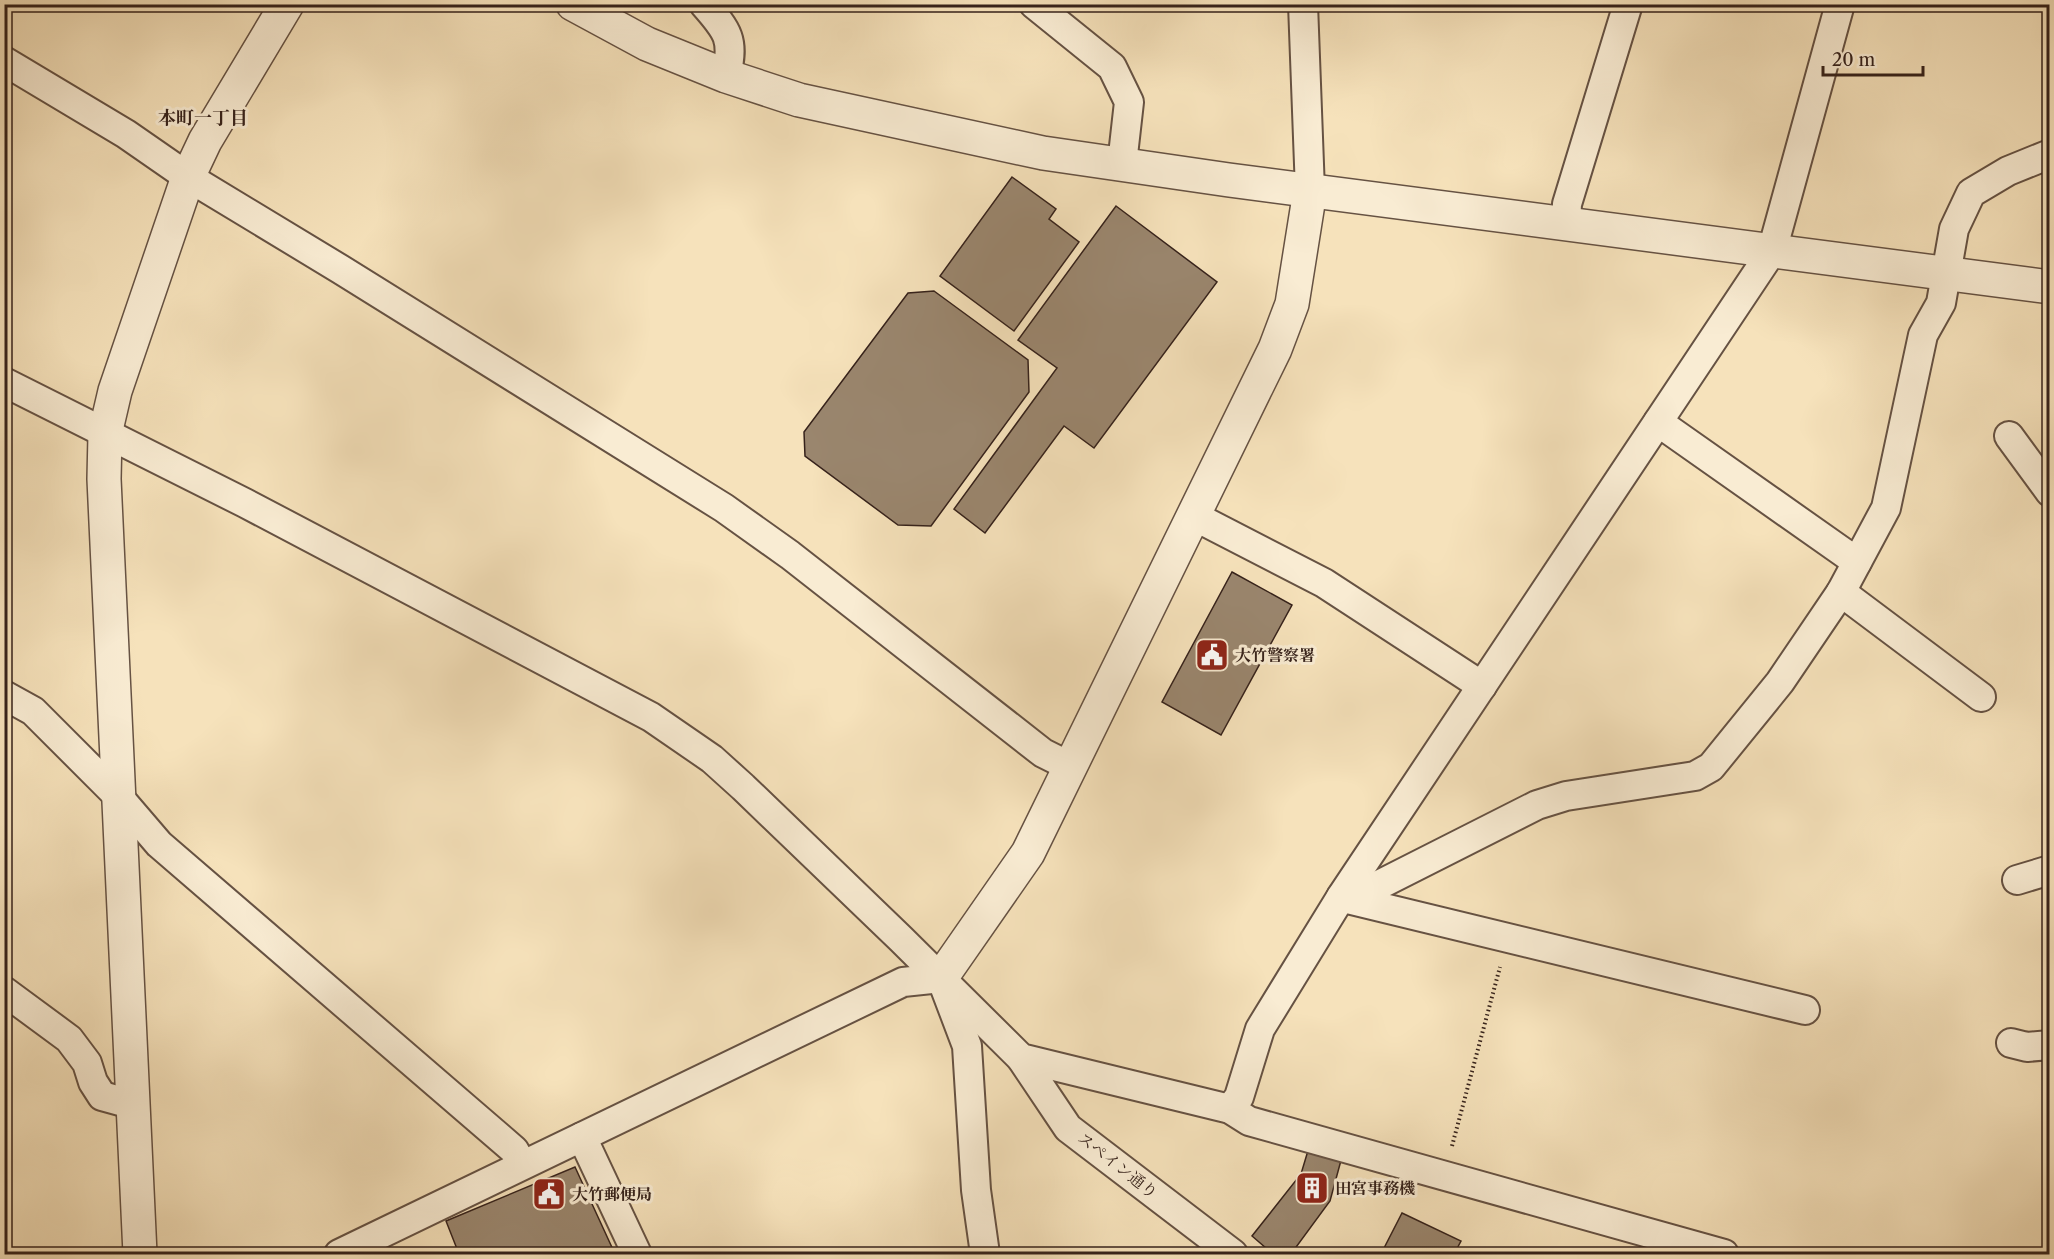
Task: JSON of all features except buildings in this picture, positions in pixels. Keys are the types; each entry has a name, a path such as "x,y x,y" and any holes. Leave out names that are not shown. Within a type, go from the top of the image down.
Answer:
{"street":[{"path":"140,1254 117,795 104,479 105,434 115,391 188,177 205,141 287,4"},
{"path":"573,4 647,44 726,76 799,100 877,119 1043,153 1310,191 2049,287"},
{"path":"1034,4 1112,67 1129,102 1122,164"},
{"path":"339,1254 903,982 941,978 1000,897 1028,853 1275,349 1292,304 1310,191 1303,4"},
{"path":"1566,224 1567,204 1628,4"},
{"path":"1230,1109 1239,1096 1260,1029 1341,897 1772,251 1840,4"},
{"path":"712,7 727,31 732,54 726,76"},
{"path":"4,61 126,134 188,177 331,263 724,508 790,555 1044,753 1071,767"},
{"path":"1341,897 1363,893 1537,805 1566,796 1695,777 1711,767 1780,682 1842,592 1886,508 1923,335 1941,303 1954,229 1971,194 2008,171 2049,154"},
{"name":"スペイン通り","path":"4,382 287,525 651,717 720,766 941,978 1021,1058 1068,1128 1233,1254"},
{"path":"1658,422 1857,561"},
{"path":"2009,436 2049,492"},
{"path":"1194,516 1324,582 1482,686"},
{"path":"1842,592 1981,697"},
{"path":"4,695 33,711 117,795 159,844 514,1150 522,1164"},
{"path":"2017,880 2049,870"},
{"path":"1341,897 1805,1010"},
{"path":"941,978 968,1046 976,1190 985,1254"},
{"path":"4,991 69,1039 87,1063 93,1082 102,1096 131,1104"},
{"path":"2011,1043 2027,1047 2049,1045"},
{"path":"1021,1058 1230,1109 1249,1121 1724,1254"},
{"path":"582,1137 637,1254"}],"path":[{"path":"1444,1174 1507,938"}],"place":[{"name":"大竹警察署","path":"1212,655"},
{"name":"田宮事務機","path":"1312,1188"},
{"name":"大竹郵便局","path":"549,1194"}],"district":[{"name":"本町一丁目","path":"203,118"}]}
